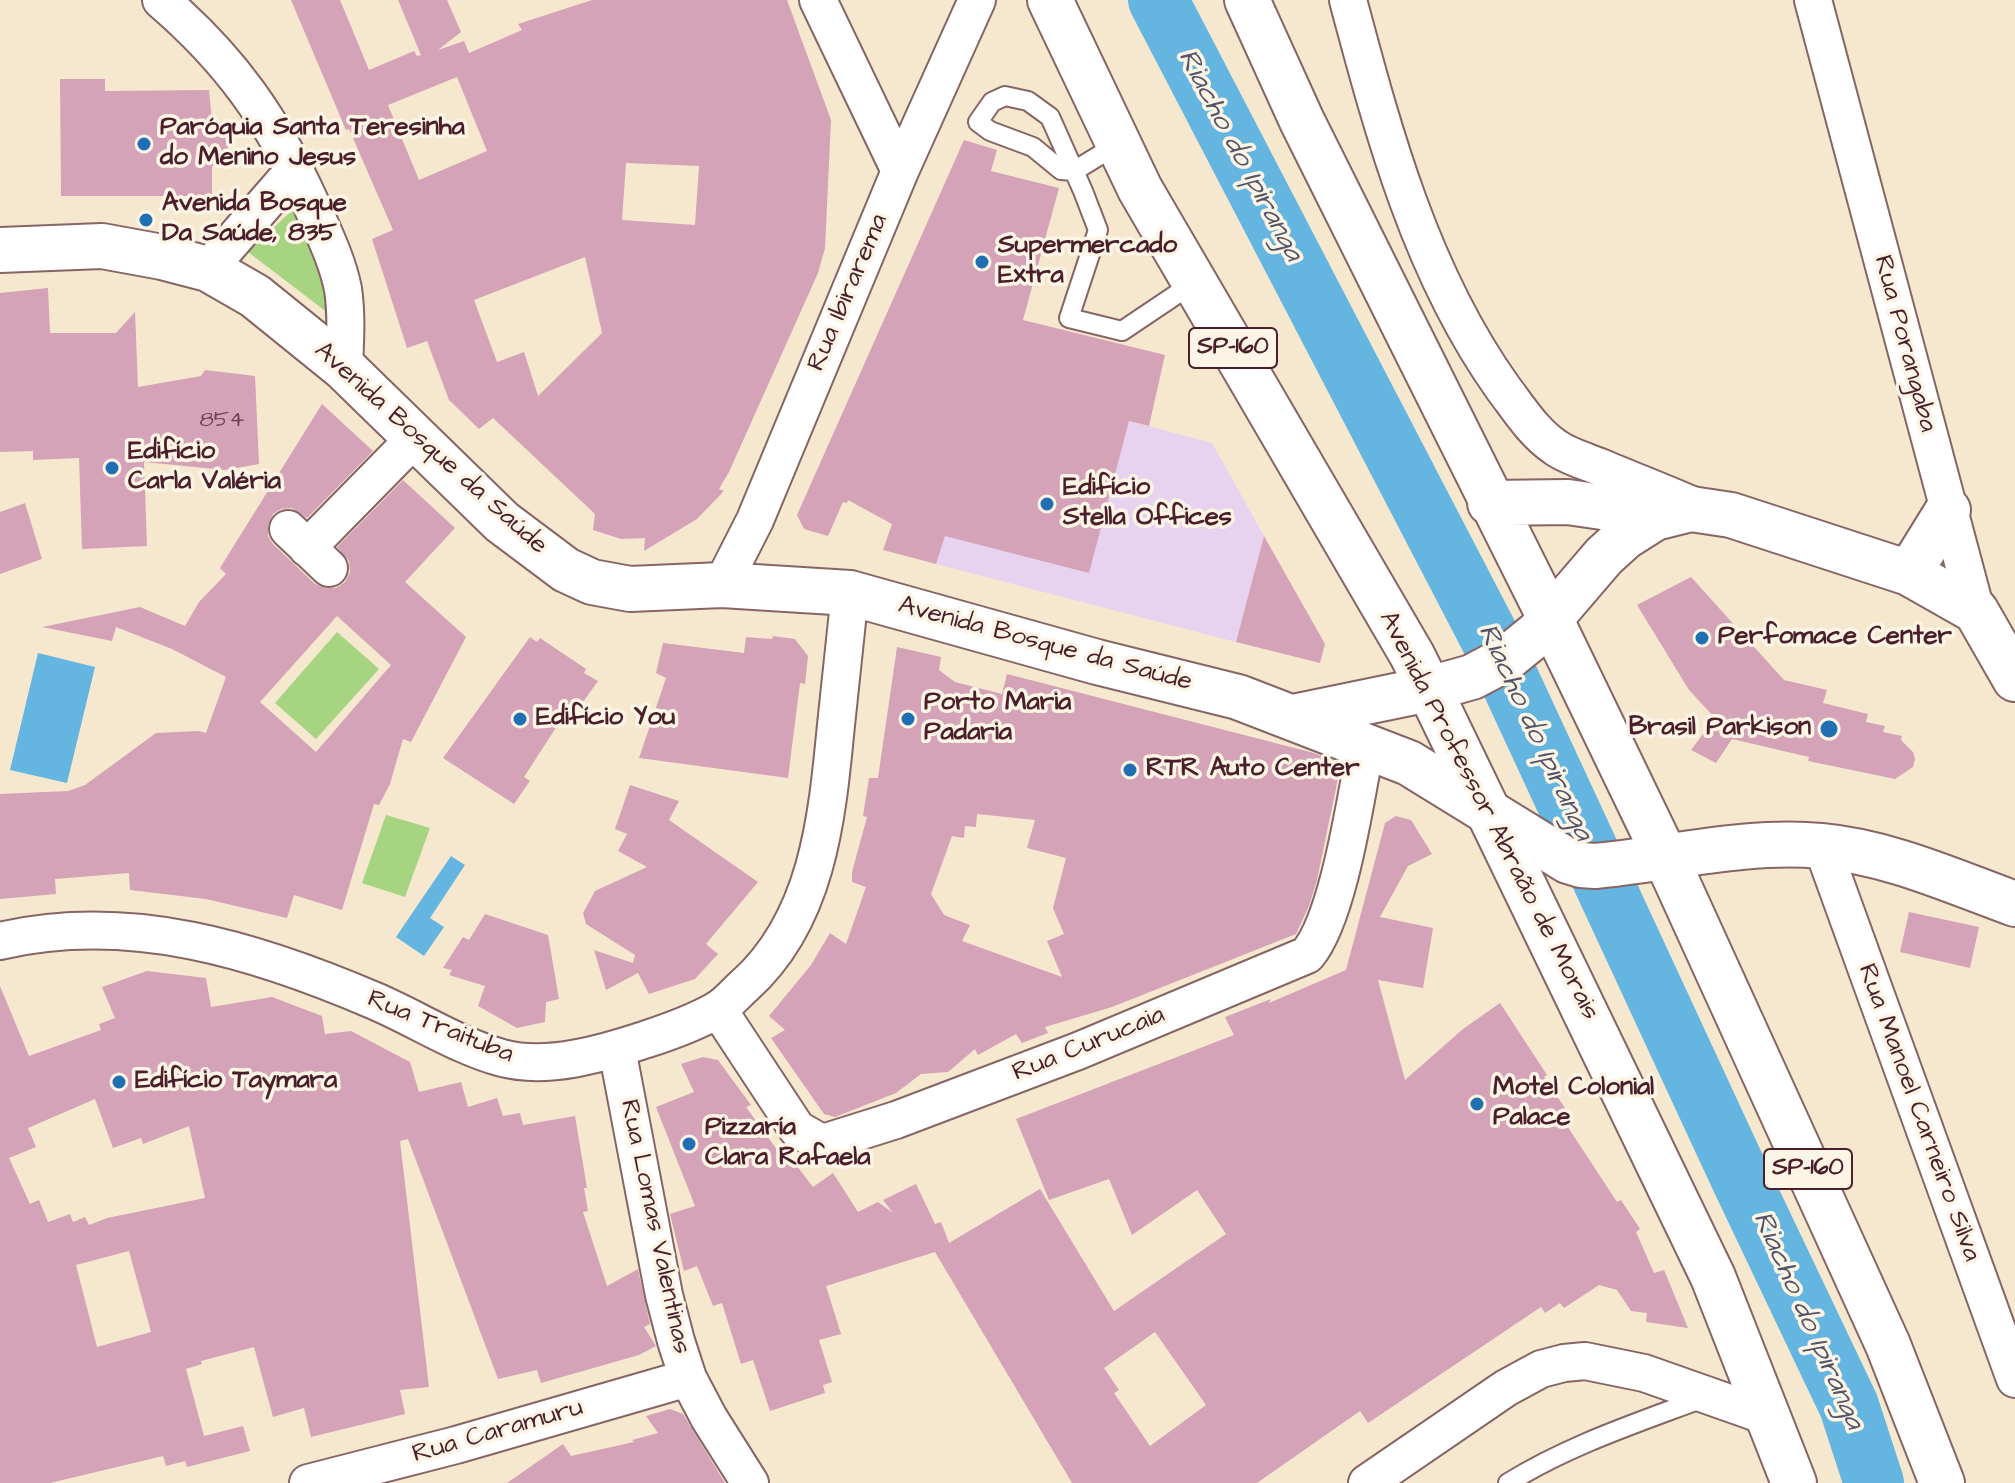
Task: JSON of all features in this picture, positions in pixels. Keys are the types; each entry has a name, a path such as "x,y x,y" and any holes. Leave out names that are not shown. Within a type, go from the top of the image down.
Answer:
{"main road":[{"name":"Avenida Professor Abraão de Morais","path":"1050,0 1140,189 1429,689 1713,1277 1794,1483"},
{"name":"SP-160","path":"1247,0 1302,121 1490,503 1539,632 1666,858 1888,1345 1942,1483"},
{"name":"Avenida Bosque da Saúde","path":"0,250 102,246 208,269 255,296 344,368 502,522 566,570 592,582 630,589 722,585 850,593 1097,662 1238,697 1409,763 1549,849 1581,865 1618,864 1772,846 1822,846 1895,861 2015,904"},
{"path":"1490,503 1568,502 1655,518"},
{"path":"1293,717 1429,689 1472,677 1506,659 1539,632 1604,556 1637,528 1655,518 1679,511 1701,509 1731,515 1909,573 1976,611"},
{"path":"1909,573 1948,510"},
{"name":"Rua Porangaba","path":"1976,611 2015,679"}],"street":[{"path":"161,0 233,72 262,109 295,169 330,247 342,288 346,318 344,368"},
{"path":"818,0 900,171"},
{"name":"Rua Ibirarema","path":"722,585 755,520 900,171 977,0"},
{"path":"1348,0 1401,185 1451,299 1490,369 1530,424 1556,448 1701,509"},
{"name":"Rua Porangaba","path":"1813,0 1976,611"},
{"path":"208,269 295,169"},
{"path":"308,548 416,437"},
{"name":"Rua Traituba","path":"0,941 60,930 114,929 189,939 256,955 310,975 502,1058 532,1062 617,1049 679,1028 718,1009 754,977 786,937 803,902 814,870 829,798 850,593"},
{"name":"Rua Curucaia","path":"718,1009 797,1129 826,1142 896,1120 1078,1051 1307,955 1317,944 1324,927 1366,745"},
{"name":"Rua Manoel Carneiro Silva","path":"1822,846 2015,1379"},
{"name":"Rua Lomas Valentinas","path":"617,1049 664,1295 688,1378 750,1483"},
{"path":"1367,1483 1474,1409 1541,1369 1585,1361 1644,1373 1769,1417"},
{"name":"Rua Caramuru","path":"308,1483 348,1478 688,1378"}],"lane":[{"path":"1118,144 1074,171 1061,170 1033,147 990,131 978,122 992,102 1005,96 1028,101 1050,117 1074,171 1098,230 1069,318 1122,331 1195,282"},
{"path":"1508,1483 1539,1464 1603,1435 1711,1395"}],"shaded area":[{"path":"993,385 1212,443 1264,536 1236,642 936,564"}],"green space":[{"path":"304,199 318,246 328,313 248,252"},
{"path":"337,632 379,669 316,739 275,703"},
{"path":"386,815 430,828 405,897 362,883"}],"water":[{"path":"38,653 95,667 67,783 10,770"},
{"path":"451,856 465,865 430,918 444,927 424,956 396,937"}],"building":[{"path":"291,0 340,0 369,70 414,51 417,56 421,55 398,0 447,0 461,32 438,50 464,41 469,53 522,30 518,24 592,0 787,0 831,120 825,248 818,273 719,489 724,491 697,519 644,551 645,538 621,539 593,530 595,514 493,418 479,429 449,400 427,341 407,348 372,239 393,230 349,129 346,130","holes":["457,77 487,151 419,180 388,105","626,163 699,166 695,225 622,220","585,257 602,333 538,396 524,352 497,362 474,300"]},
{"name":"Paróquia Santa Teresinha do Menino Jesus","path":"60,79 105,79 105,91 209,90 212,121 228,121 228,166 212,166 212,196 61,196"},
{"path":"964,140 997,150 991,171 1059,188 1023,320 1165,355 1149,426 1129,421 1089,573 945,536 936,564 883,550 892,524 848,500 847,503 843,502 828,536 804,529 797,515"},
{"path":"48,288 50,333 116,333 135,312 138,387 201,376 205,370 255,376 259,464 225,470 144,462 147,546 82,549 79,458 33,460 33,451 0,452 0,293"},
{"path":"322,404 373,451 307,518 292,508 281,509 273,514 268,525 268,536 273,544 315,584 336,588 345,582 350,572 349,561 337,547 403,480 455,528 405,582 466,637 411,742 403,739 390,784 379,805 374,804 342,910 294,895 287,918 206,899 130,890 129,873 55,879 56,894 0,899 0,794 68,791 85,785 156,733 206,733 226,677 172,649 116,627 112,641 42,627 140,607 185,626 199,602 226,574 220,568","holes":["337,616 391,665 316,752 260,702"]},
{"path":"25,503 42,559 0,574 0,512"},
{"path":"1264,536 1325,644 1320,663 1236,642"},
{"path":"1691,577 1784,680 1827,690 1823,703 1868,714 1866,722 1885,726 1883,732 1902,736 1901,740 1913,752 1913,767 1895,779 1808,761 1809,757 1732,739 1716,763 1691,750 1715,718 1689,690 1637,605"},
{"path":"773,636 795,639 808,656 805,684 800,683 788,778 639,758 666,678 656,673 663,643 744,653 746,637 772,639"},
{"name":"Edifício You","path":"530,637 537,642 540,638 586,669 584,673 598,681 583,702 578,699 557,726 524,777 530,781 514,804 443,758"},
{"path":"897,647 941,657 939,670 955,682 1002,694 1007,674 1314,753 1341,764 1317,880 1296,934 1112,1007 1045,1027 1048,1033 1022,1043 1016,1034 978,1055 975,1049 948,1072 921,1074 896,1093 835,1117 824,1114 771,1038 785,1030 769,1016 811,965 830,933 846,944 866,887 852,882 852,872 867,817 863,816 869,778 878,778","holes":["977,814 1035,820 1027,848 1066,858 1053,908 1064,934 1047,941 1062,977 962,941 970,925 944,915 931,894 952,836 964,838 965,826 976,827"]},
{"path":"630,785 679,801 669,820 758,882 706,944 718,954 695,979 649,994 638,973 606,990 594,950 633,963 635,955 586,924 583,913 595,891 647,867 618,851 627,834 615,829"},
{"path":"1396,816 1411,820 1432,854 1408,866 1380,917 1433,928 1423,988 1378,980 1405,1080 1463,1029 1500,1003 1569,1114 1562,1118 1617,1202 1621,1200 1640,1229 1636,1232 1654,1273 1664,1270 1688,1328 1646,1322 1647,1313 1631,1311 1617,1290 1599,1285 1564,1308 1560,1303 1545,1313 1541,1307 1368,1423 1360,1411 1257,1483 1072,1483 935,1252 826,1286 841,1334 819,1340 832,1382 823,1385 825,1393 770,1411 753,1360 741,1364 722,1303 713,1306 697,1266 684,1271 670,1214 695,1206 656,1107 694,1092 681,1064 703,1057 718,1060 751,1105 746,1107 778,1151 784,1149 813,1187 833,1173 858,1212 878,1202 893,1213 883,1200 916,1184 935,1224 941,1222 949,1243 1040,1189 1114,1311 1226,1234 1197,1190 1132,1235 1109,1179 1049,1200 1016,1119 1234,1035 1225,1017 1271,999 1269,1003 1346,970 1385,823","holes":["1155,1332 1206,1405 1150,1446 1114,1393 1119,1390 1104,1368"]},
{"path":"1909,912 1979,927 1970,968 1900,952"},
{"path":"485,914 548,935 559,999 546,1002 545,1022 517,1028 478,1006 485,986 449,975 452,970 443,968 463,937 469,940"},
{"path":"147,971 206,978 211,1007 272,997 322,1016 325,1034 351,1031 410,1062 419,1092 461,1082 468,1107 497,1098 503,1116 520,1113 523,1125 575,1116 587,1188 584,1188 588,1211 583,1212 607,1286 638,1269 650,1324 644,1327 656,1346 639,1355 541,1383 537,1370 498,1379 408,1139 400,1141 429,1387 400,1390 405,1414 311,1437 304,1408 273,1417 254,1347 201,1361 202,1364 186,1369 204,1436 243,1426 250,1451 187,1467 185,1461 166,1466 163,1456 50,1483 0,1483 0,986 29,1056 101,1030 99,1024 115,1018 102,987","holes":["95,1099 113,1148 141,1138 143,1144 189,1126 205,1198 107,1218 89,1225 85,1217 73,1222 70,1214 48,1222 39,1200 30,1204 9,1158 36,1147 28,1128","129,1251 151,1332 97,1347 76,1265"]},
{"path":"670,1409 683,1414 725,1483 507,1483 563,1444 571,1456 634,1442 632,1440 658,1433 646,1416"}],"waterway":[{"name":"Riacho do Ipiranga","path":"1158,0 1492,642 1849,1406 1874,1483"}],"place":[{"name":"Paróquia Santa Teresinha do Menino Jesus","path":"144,144"},
{"name":"Avenida Bosque Da Saúde, 835","path":"146,220"},
{"name":"Supermercado Extra","path":"982,262"},
{"name":"Edifício Carla Valéria","path":"112,468"},
{"name":"Edifício Stella Offices","path":"1047,504"},
{"name":"Perfomace Center","path":"1702,638"},
{"name":"Edifício You","path":"520,719"},
{"name":"Porto Maria Padaria","path":"908,719"},
{"name":"Brasil Parkison","path":"1829,729"},
{"name":"RTR Auto Center","path":"1130,770"},
{"name":"Edifício Taymara","path":"119,1082"},
{"name":"Motel Colonial Palace","path":"1477,1104"},
{"name":"Pizzaría Clara Rafaela","path":"689,1144"}]}
